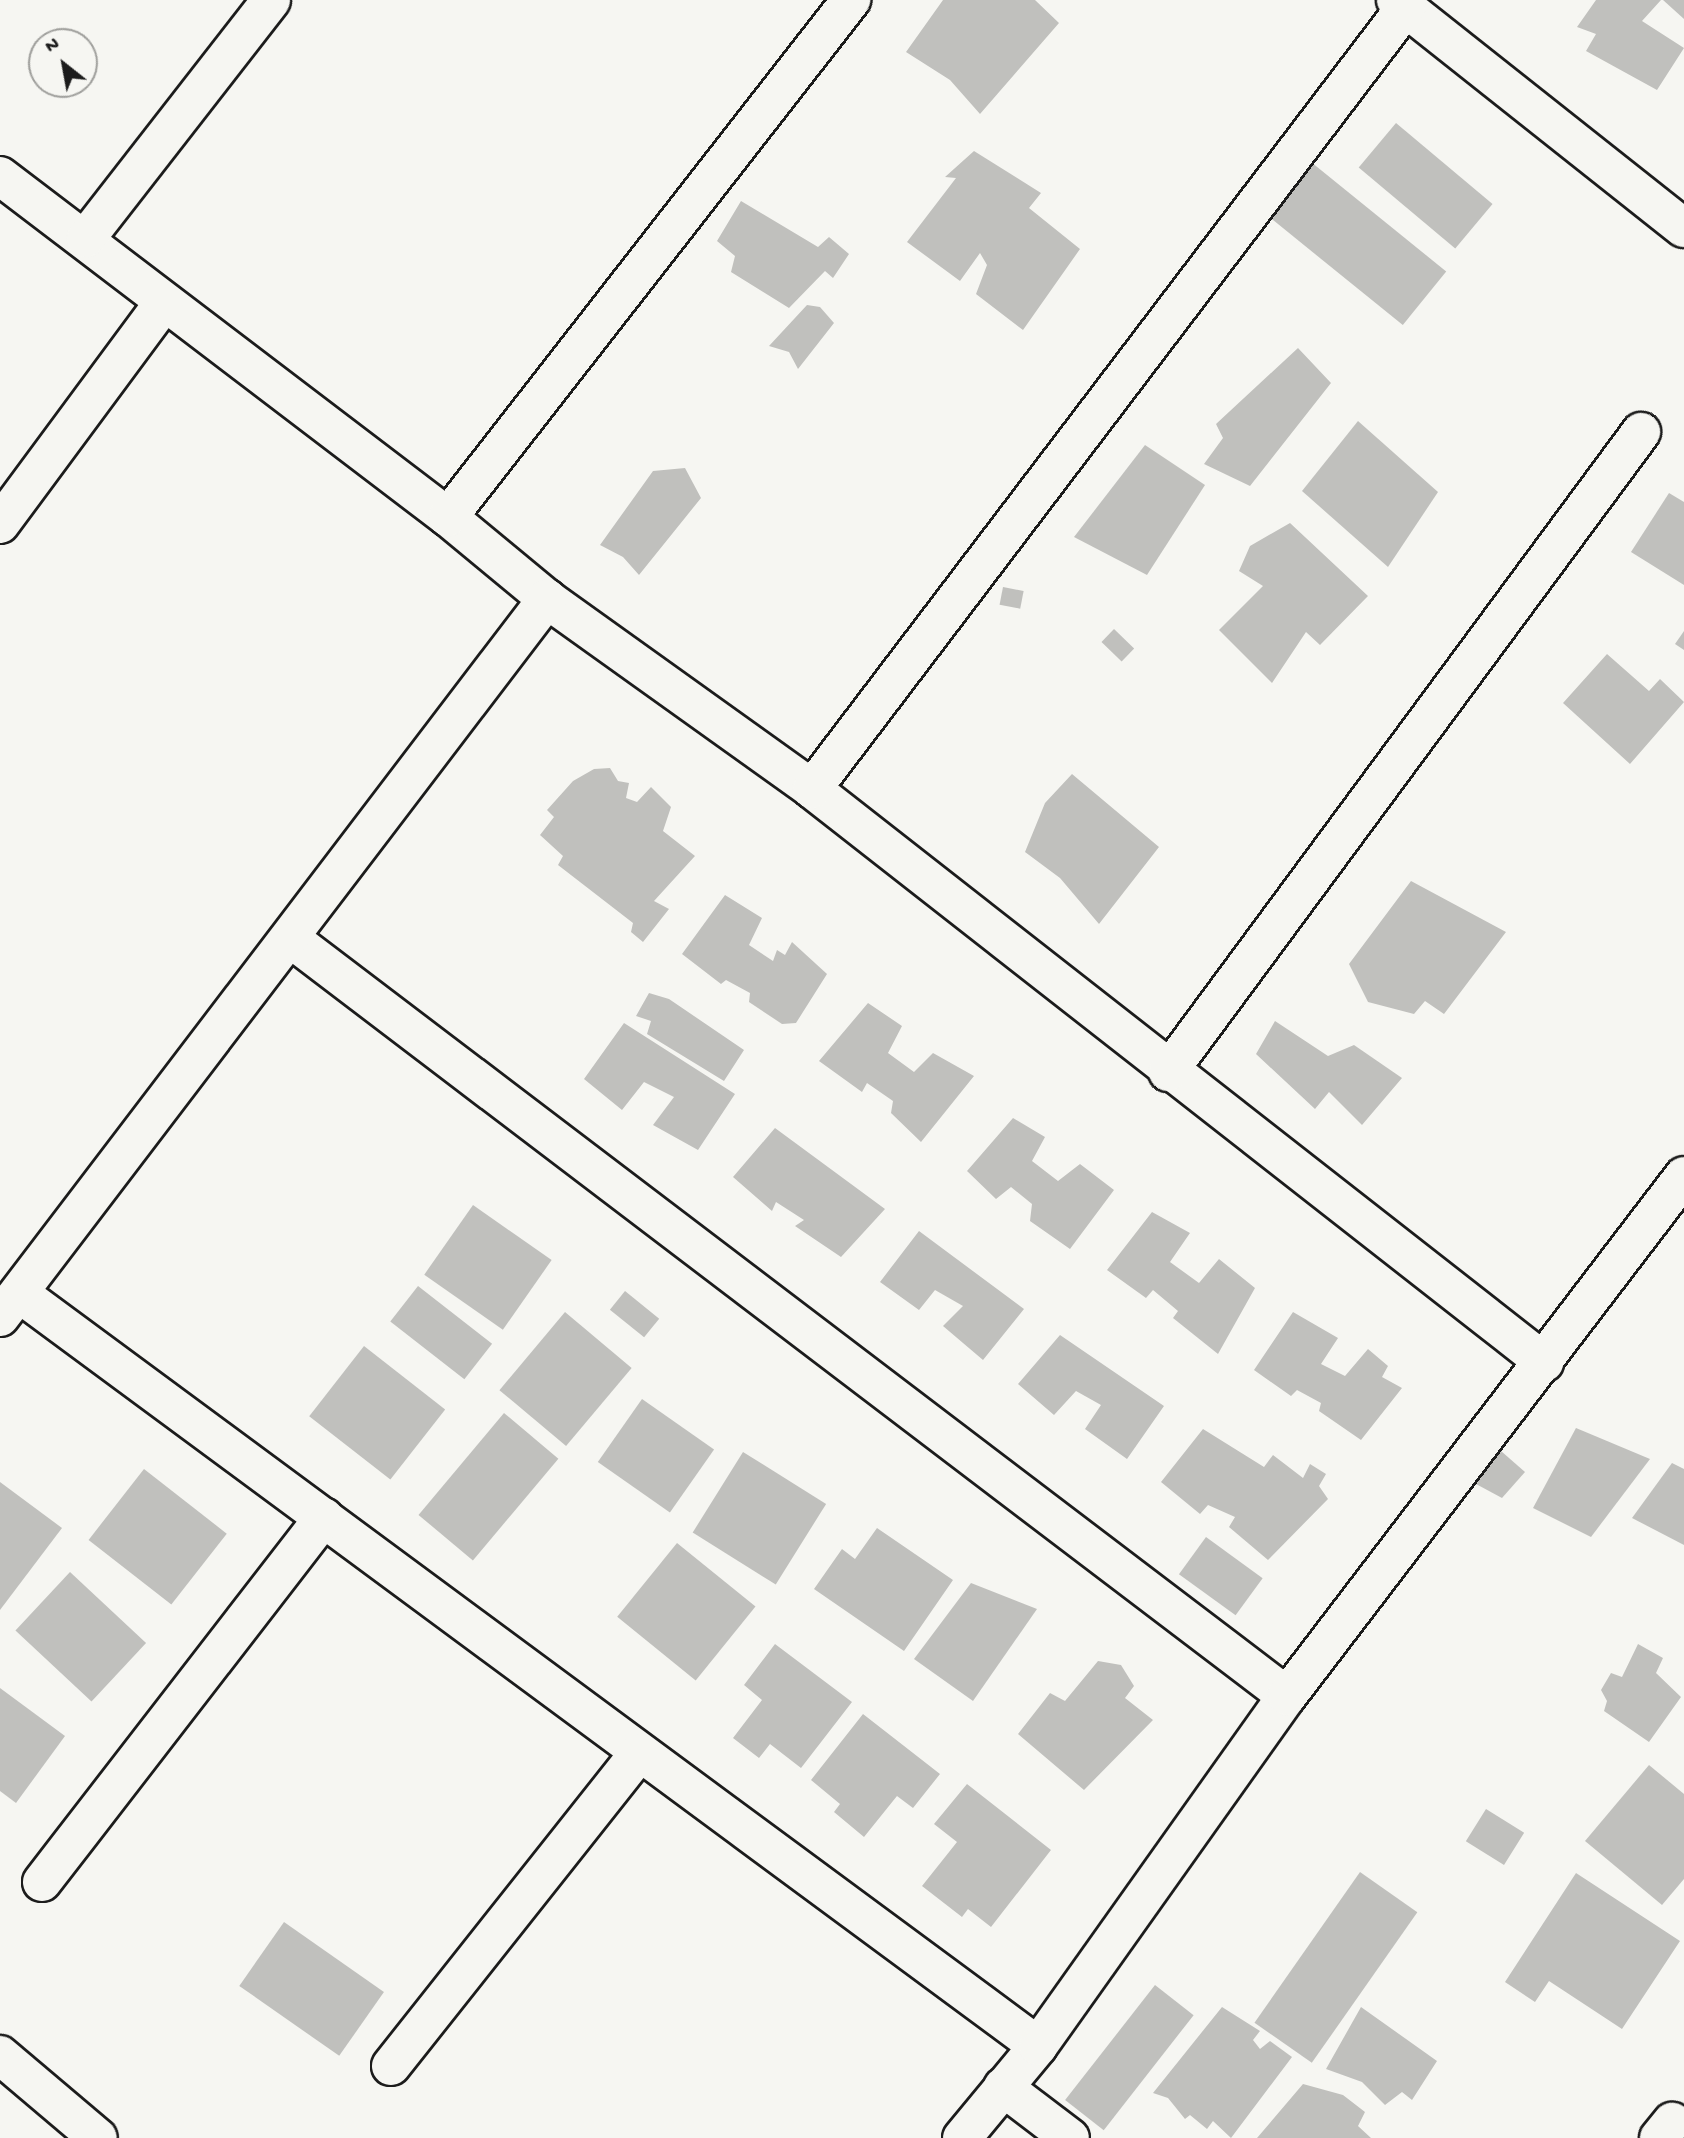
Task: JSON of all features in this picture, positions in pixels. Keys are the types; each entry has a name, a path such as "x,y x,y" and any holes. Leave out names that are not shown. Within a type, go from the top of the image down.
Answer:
{"street":[{"path":"86,238 271,0"},
{"path":"448,517 851,0"},
{"path":"812,789 1401,4 1680,217"},
{"path":"0,176 86,238 164,303 448,517 547,599 812,789 1168,1072 1544,1362"},
{"path":"0,524 164,303"},
{"path":"1168,1072 1642,432"},
{"path":"547,599 10,1305 324,1517 639,1753 1038,2046"},
{"path":"290,938 1287,1696"},
{"path":"962,2138 1038,2046 1287,1696 1684,1176"},
{"path":"42,1882 324,1517"},
{"path":"391,2066 639,1753"},
{"path":"0,2054 98,2138"},
{"path":"1003,2087 1070,2138"}],"building":[{"path":"943,0 1035,0 1059,23 980,114 950,80 906,52"},
{"path":"1596,0 1661,0 1642,21 1684,48 1657,90 1586,51 1596,34 1577,27"},
{"path":"1663,0 1684,0 1684,19"},
{"path":"1396,123 1493,204 1455,248 1359,167"},
{"path":"974,151 1041,193 1029,208 1080,249 1023,330 976,294 987,265 980,253 960,281 907,242 956,178 945,177"},
{"path":"1311,162 1446,272 1403,325 1268,216"},
{"path":"741,201 818,247 829,237 849,254 833,278 825,271 789,308 731,272 735,256 717,241"},
{"path":"807,305 820,307 834,323 798,369 789,352 769,346"},
{"path":"1298,348 1331,383 1250,486 1204,464 1223,438 1216,424"},
{"path":"1358,421 1438,492 1388,567 1302,491"},
{"path":"1145,445 1205,485 1147,575 1074,537"},
{"path":"685,468 701,498 639,575 623,557 600,545 653,471"},
{"path":"1669,493 1684,502 1684,585 1631,552"},
{"path":"1290,523 1368,596 1320,645 1306,632 1272,683 1219,630 1263,586 1239,571 1250,546"},
{"path":"1003,587 1024,591 1020,609 1000,605"},
{"path":"1114,629 1134,648 1122,661 1101,642"},
{"path":"1684,631 1684,650 1675,644"},
{"path":"1607,654 1649,691 1660,679 1684,702 1630,764 1563,703"},
{"path":"610,768 618,781 629,783 626,798 637,802 651,787 671,807 663,831 695,856 654,901 669,909 643,942 631,932 633,923 558,865 563,856 540,835 554,817 547,810 573,781 594,769"},
{"path":"1072,774 1159,847 1099,924 1060,878 1025,852 1045,803"},
{"path":"1411,881 1506,932 1444,1014 1425,1001 1414,1014 1368,1002 1349,964"},
{"path":"725,895 762,918 749,945 773,961 777,950 785,955 792,942 827,974 796,1023 782,1024 749,1002 750,993 726,980 721,984 682,954"},
{"path":"649,993 669,999 744,1050 724,1081 647,1034 651,1021 636,1016"},
{"path":"868,1003 902,1026 888,1053 914,1072 933,1053 974,1076 921,1142 891,1113 893,1101 867,1083 862,1092 819,1061"},
{"path":"1275,1021 1328,1056 1354,1045 1402,1078 1362,1125 1329,1092 1315,1109 1256,1054"},
{"path":"624,1023 735,1094 698,1150 653,1125 674,1097 644,1082 622,1110 584,1079"},
{"path":"1013,1118 1045,1137 1032,1161 1058,1181 1080,1164 1114,1190 1070,1249 1030,1221 1032,1204 1011,1187 996,1199 967,1171"},
{"path":"775,1128 885,1209 841,1257 795,1226 804,1220 776,1202 772,1211 733,1177"},
{"path":"473,1205 552,1260 503,1330 424,1275"},
{"path":"1152,1212 1190,1233 1170,1262 1199,1283 1219,1259 1255,1288 1218,1354 1173,1318 1178,1311 1153,1290 1146,1298 1107,1270"},
{"path":"919,1231 1024,1309 983,1360 943,1326 963,1306 935,1290 919,1310 880,1282"},
{"path":"418,1286 492,1344 464,1379 390,1321"},
{"path":"625,1291 659,1319 644,1337 610,1310"},
{"path":"565,1312 632,1368 566,1446 499,1390"},
{"path":"1293,1312 1338,1338 1321,1364 1345,1376 1368,1349 1388,1366 1382,1377 1402,1388 1361,1440 1319,1411 1321,1403 1297,1390 1291,1396 1254,1370"},
{"path":"1060,1335 1164,1406 1127,1459 1085,1429 1101,1405 1076,1391 1054,1415 1018,1384"},
{"path":"364,1346 445,1409 390,1480 309,1416"},
{"path":"642,1399 714,1449 670,1513 598,1462"},
{"path":"504,1413 558,1459 473,1561 419,1515"},
{"path":"1576,1428 1650,1459 1591,1537 1533,1508"},
{"path":"1203,1429 1264,1467 1273,1455 1303,1478 1310,1464 1326,1474 1319,1486 1328,1499 1268,1560 1229,1527 1235,1517 1208,1505 1200,1514 1161,1482"},
{"path":"1501,1451 1525,1472 1502,1498 1476,1484"},
{"path":"743,1452 826,1504 776,1584 693,1533"},
{"path":"1672,1463 1684,1469 1684,1545 1632,1518"},
{"path":"144,1469 227,1534 171,1605 89,1540"},
{"path":"0,1482 62,1528 0,1610"},
{"path":"877,1528 953,1580 904,1651 814,1589 842,1549 855,1559"},
{"path":"1206,1537 1263,1578 1236,1615 1179,1574"},
{"path":"677,1543 755,1607 696,1680 617,1617"},
{"path":"70,1572 146,1643 92,1701 15,1631"},
{"path":"971,1583 1037,1609 973,1701 914,1659"},
{"path":"775,1644 852,1702 801,1768 770,1744 759,1758 733,1738 762,1700 744,1685"},
{"path":"1638,1644 1663,1658 1656,1673 1681,1697 1649,1742 1604,1711 1607,1701 1601,1690 1611,1673 1622,1677"},
{"path":"1098,1661 1121,1665 1134,1686 1125,1698 1153,1720 1084,1790 1018,1734 1050,1693 1065,1701"},
{"path":"0,1688 65,1736 16,1803 0,1791"},
{"path":"863,1714 940,1774 913,1808 897,1796 864,1837 834,1812 840,1804 811,1780"},
{"path":"1649,1765 1684,1794 1684,1879 1662,1905 1585,1841"},
{"path":"967,1784 1051,1850 991,1927 968,1909 962,1917 922,1886 957,1842 934,1824"},
{"path":"1486,1809 1524,1833 1504,1865 1466,1841"},
{"path":"1360,1872 1417,1912 1312,2063 1254,2023"},
{"path":"1576,1873 1680,1941 1622,2029 1549,1981 1535,2002 1505,1982"},
{"path":"284,1922 384,1992 339,2056 239,1986"},
{"path":"1155,1985 1194,2015 1104,2130 1065,2100"},
{"path":"1222,2007 1260,2031 1253,2040 1260,2049 1270,2041 1292,2057 1231,2138 1213,2121 1207,2129 1190,2115 1185,2119 1168,2098 1153,2093"},
{"path":"1361,2007 1437,2061 1412,2100 1402,2092 1385,2105 1362,2082 1326,2069"},
{"path":"1303,2084 1343,2095 1365,2112 1358,2126 1371,2138 1257,2138"}]}
